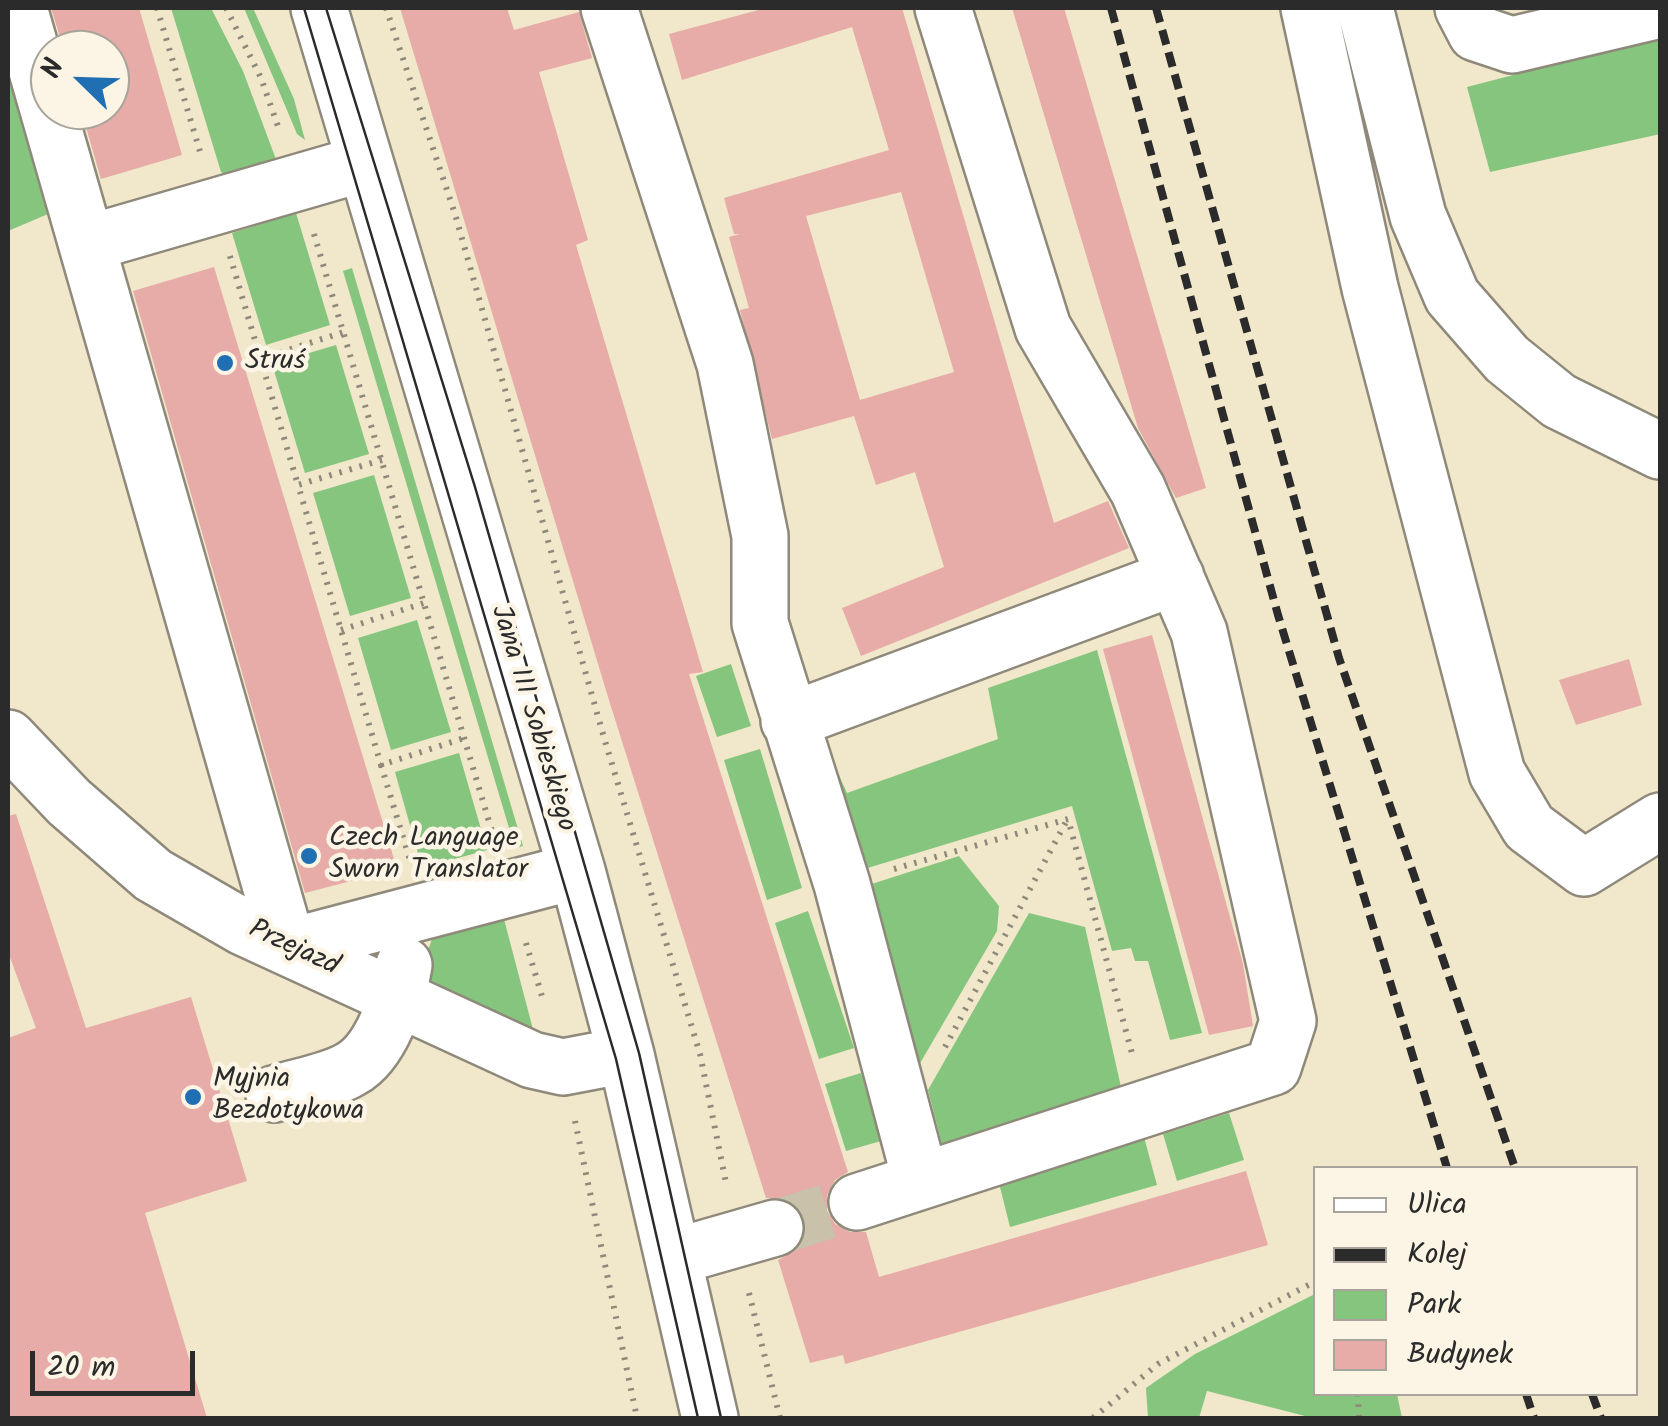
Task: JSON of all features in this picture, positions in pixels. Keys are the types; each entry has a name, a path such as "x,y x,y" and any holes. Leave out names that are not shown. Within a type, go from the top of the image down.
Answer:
{"street":[{"path":"19,8 288,948 577,871"},
{"path":"609,8 724,364 760,536 760,623 842,884 920,1178"},
{"path":"857,1202 920,1178 1273,1067 1288,1020 1199,632 1138,490 1043,328 943,8"},
{"path":"1310,8 1370,288 1497,774 1528,827 1584,868 1660,821"},
{"path":"1365,8 1418,216 1452,296 1507,359 1559,400 1660,451"},
{"path":"1463,8 1476,33 1512,44 1660,10"},
{"name":"Jana III Sobieskiego","path":"318,14 577,871 626,1055 710,1418"},
{"path":"88,242 365,163"},
{"path":"788,721 1176,577"},
{"name":"Przejazd","path":"8,738 69,802 153,876 288,948 532,1060 564,1067 626,1055"},
{"path":"274,1094 353,1068 383,1031 399,998 406,956 401,919"},
{"path":"674,1257 757,1234"}],"path":[{"path":"157,8 205,169"},
{"path":"226,8 261,78 298,184 564,1067 637,1418"},
{"path":"386,8 461,232 604,740 757,1234 780,1418"},
{"path":"228,248 412,864"},
{"path":"260,358 344,332"},
{"path":"298,485 382,460"},
{"path":"342,630 424,604"},
{"path":"381,766 464,738"},
{"path":"1068,819 1148,1108"},
{"path":"842,884 1068,819"},
{"path":"897,1098 924,1085 1068,819"},
{"path":"1093,1418 1158,1364 1313,1284"}],"green space":[{"path":"171,8 211,8 243,71 277,162 228,176 221,172"},
{"path":"244,8 253,8 294,99 305,140 297,134"},
{"path":"1660,37 1660,134 1490,172 1467,87"},
{"path":"8,59 48,214 8,231"},
{"path":"296,213 330,325 266,345 232,233"},
{"path":"352,268 523,846 515,848 343,271"},
{"path":"336,345 369,454 305,473 272,364"},
{"path":"374,475 411,598 350,616 313,493"},
{"path":"417,620 451,732 391,750 358,638"},
{"path":"1097,650 1202,1033 1170,1040 1148,961 1135,961 1131,948 1112,951 1072,806 851,873 829,754 847,793 998,739 988,688"},
{"path":"731,664 751,726 717,737 696,676"},
{"path":"760,749 802,888 767,900 724,760"},
{"path":"459,753 487,850 422,868 395,772"},
{"path":"959,856 999,906 997,931 919,1065 856,889"},
{"path":"500,904 535,1037 431,984 425,958 434,934"},
{"path":"808,911 854,1048 819,1059 775,923"},
{"path":"1029,913 1085,927 1123,1096 943,1148 928,1090"},
{"path":"861,1073 881,1141 846,1151 825,1084"},
{"path":"1229,1113 1244,1160 1177,1181 1163,1134"},
{"path":"1144,1137 1157,1185 1010,1227 998,1179"},
{"path":"1313,1295 1313,1396 1397,1396 1402,1418 1313,1418 1207,1391 1199,1418 1148,1418 1146,1388 1195,1354"}],"building":[{"path":"51,8 139,8 182,155 101,179 87,130 130,130 130,30 58,30"},
{"path":"400,8 507,8 514,30 579,12 592,58 539,72 588,240 576,245 703,672 689,674 848,1172 835,1180 827,1195 827,1211 835,1224 850,1232 866,1232 879,1277 1246,1171 1268,1245 845,1364 843,1355 810,1363 778,1260 798,1249 805,1235 805,1218 796,1205 783,1198 766,1198 608,697"},
{"path":"766,8 902,8 1054,523 1108,501 1129,548 861,656 842,608 944,567 915,472 876,485 854,416 772,439 740,310 749,308 729,237 740,234 734,234 724,198 889,150 852,27 682,80 669,34","holes":["901,192 954,372 860,400 806,216"]},
{"path":"1012,8 1064,8 1206,488 1176,498 1138,428"},
{"path":"214,267 397,869 305,893 133,291"},
{"path":"1152,635 1243,964 1253,1026 1209,1035 1103,649"},
{"path":"1629,659 1642,705 1576,725 1559,680"},
{"path":"16,814 86,1028 191,997 247,1181 145,1213 207,1418 8,1418 8,1038 36,1028 8,952 8,816"}],"tunnel":[{"path":"775,1228 857,1202"}],"tram line":[{"path":"304,8 616,1059 698,1418"},
{"path":"326,8 475,487 639,1053 721,1418"}],"railway":[{"path":"1111,8 1278,615 1446,1166"},
{"path":"1156,8 1339,658 1514,1166"},
{"path":"1527,1396 1534,1418"},
{"path":"1593,1396 1601,1418"}],"place":[{"name":"Struś","path":"225,363"},
{"name":"Czech Language Sworn Translator","path":"309,856"},
{"name":"Myjnia Bezdotykowa","path":"193,1097"}]}
